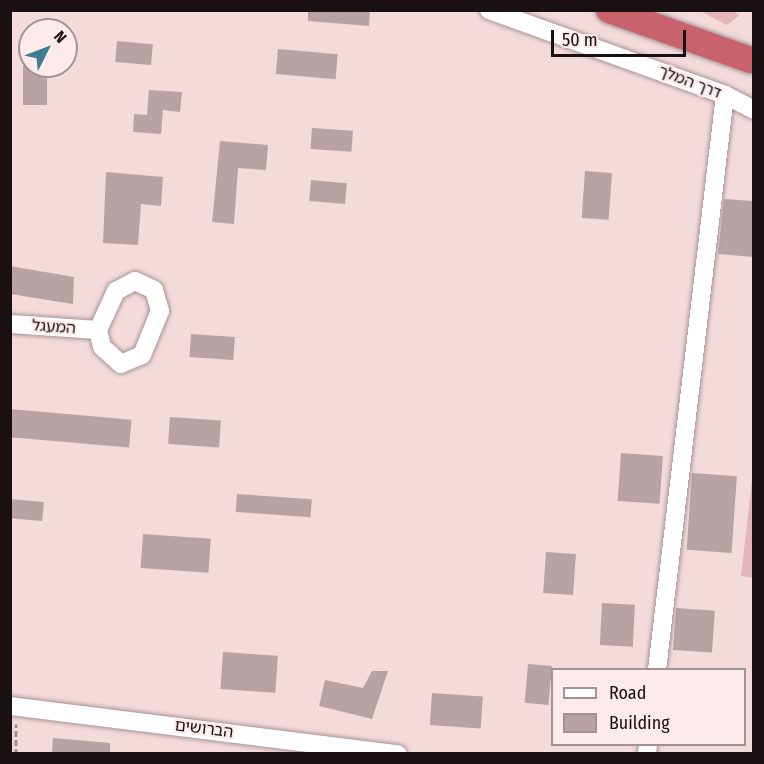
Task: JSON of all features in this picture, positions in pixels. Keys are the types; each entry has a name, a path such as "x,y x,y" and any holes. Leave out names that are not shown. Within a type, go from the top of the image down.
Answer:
{"highway":[{"path":"609,10 748,59 652,10"}],"street":[{"name":"דרך המלך","path":"489,10 725,95 753,110"},
{"path":"657,668 725,95"},
{"name":"המעגל","path":"10,324 98,330"},
{"name":"הברושים","path":"14,707 299,747 398,753"}],"path":[{"path":"14,707 16,753"}],"shaded area":[{"path":"700,11 734,11 739,16 727,25"},
{"path":"753,471 754,578 741,576"}],"building":[{"path":"308,10 370,10 369,26 308,21"},
{"path":"117,41 153,44 151,65 115,62"},
{"path":"278,49 338,54 336,79 276,74"},
{"path":"23,78 47,78 47,105 23,105"},
{"path":"149,90 182,92 180,112 163,110 161,134 133,132 134,114 147,115"},
{"path":"312,128 353,131 351,152 311,149"},
{"path":"220,141 268,145 266,170 238,168 234,224 212,222"},
{"path":"585,171 612,173 609,220 582,218"},
{"path":"106,172 163,177 161,206 141,204 138,245 103,243"},
{"path":"311,180 347,183 345,204 309,201"},
{"path":"724,199 753,201 753,257 718,254"},
{"path":"10,266 74,277 73,304 10,294"},
{"path":"191,334 235,337 233,360 189,357"},
{"path":"10,409 132,420 129,448 10,437"},
{"path":"170,417 221,421 219,447 168,444"},
{"path":"621,453 663,456 660,504 618,501"},
{"path":"692,473 737,476 732,553 687,550"},
{"path":"237,494 312,499 311,517 236,512"},
{"path":"10,499 44,502 42,521 10,518"},
{"path":"143,534 211,539 208,573 141,568"},
{"path":"546,552 576,554 573,595 543,593"},
{"path":"602,603 635,605 633,647 600,645"},
{"path":"676,608 715,611 712,653 673,650"},
{"path":"223,652 278,656 275,693 220,689"},
{"path":"528,664 552,666 549,705 525,703"},
{"path":"372,671 388,671 372,719 319,706 325,680 363,688"},
{"path":"432,693 483,697 481,728 430,725"},
{"path":"53,738 110,743 110,753 52,753"}]}
